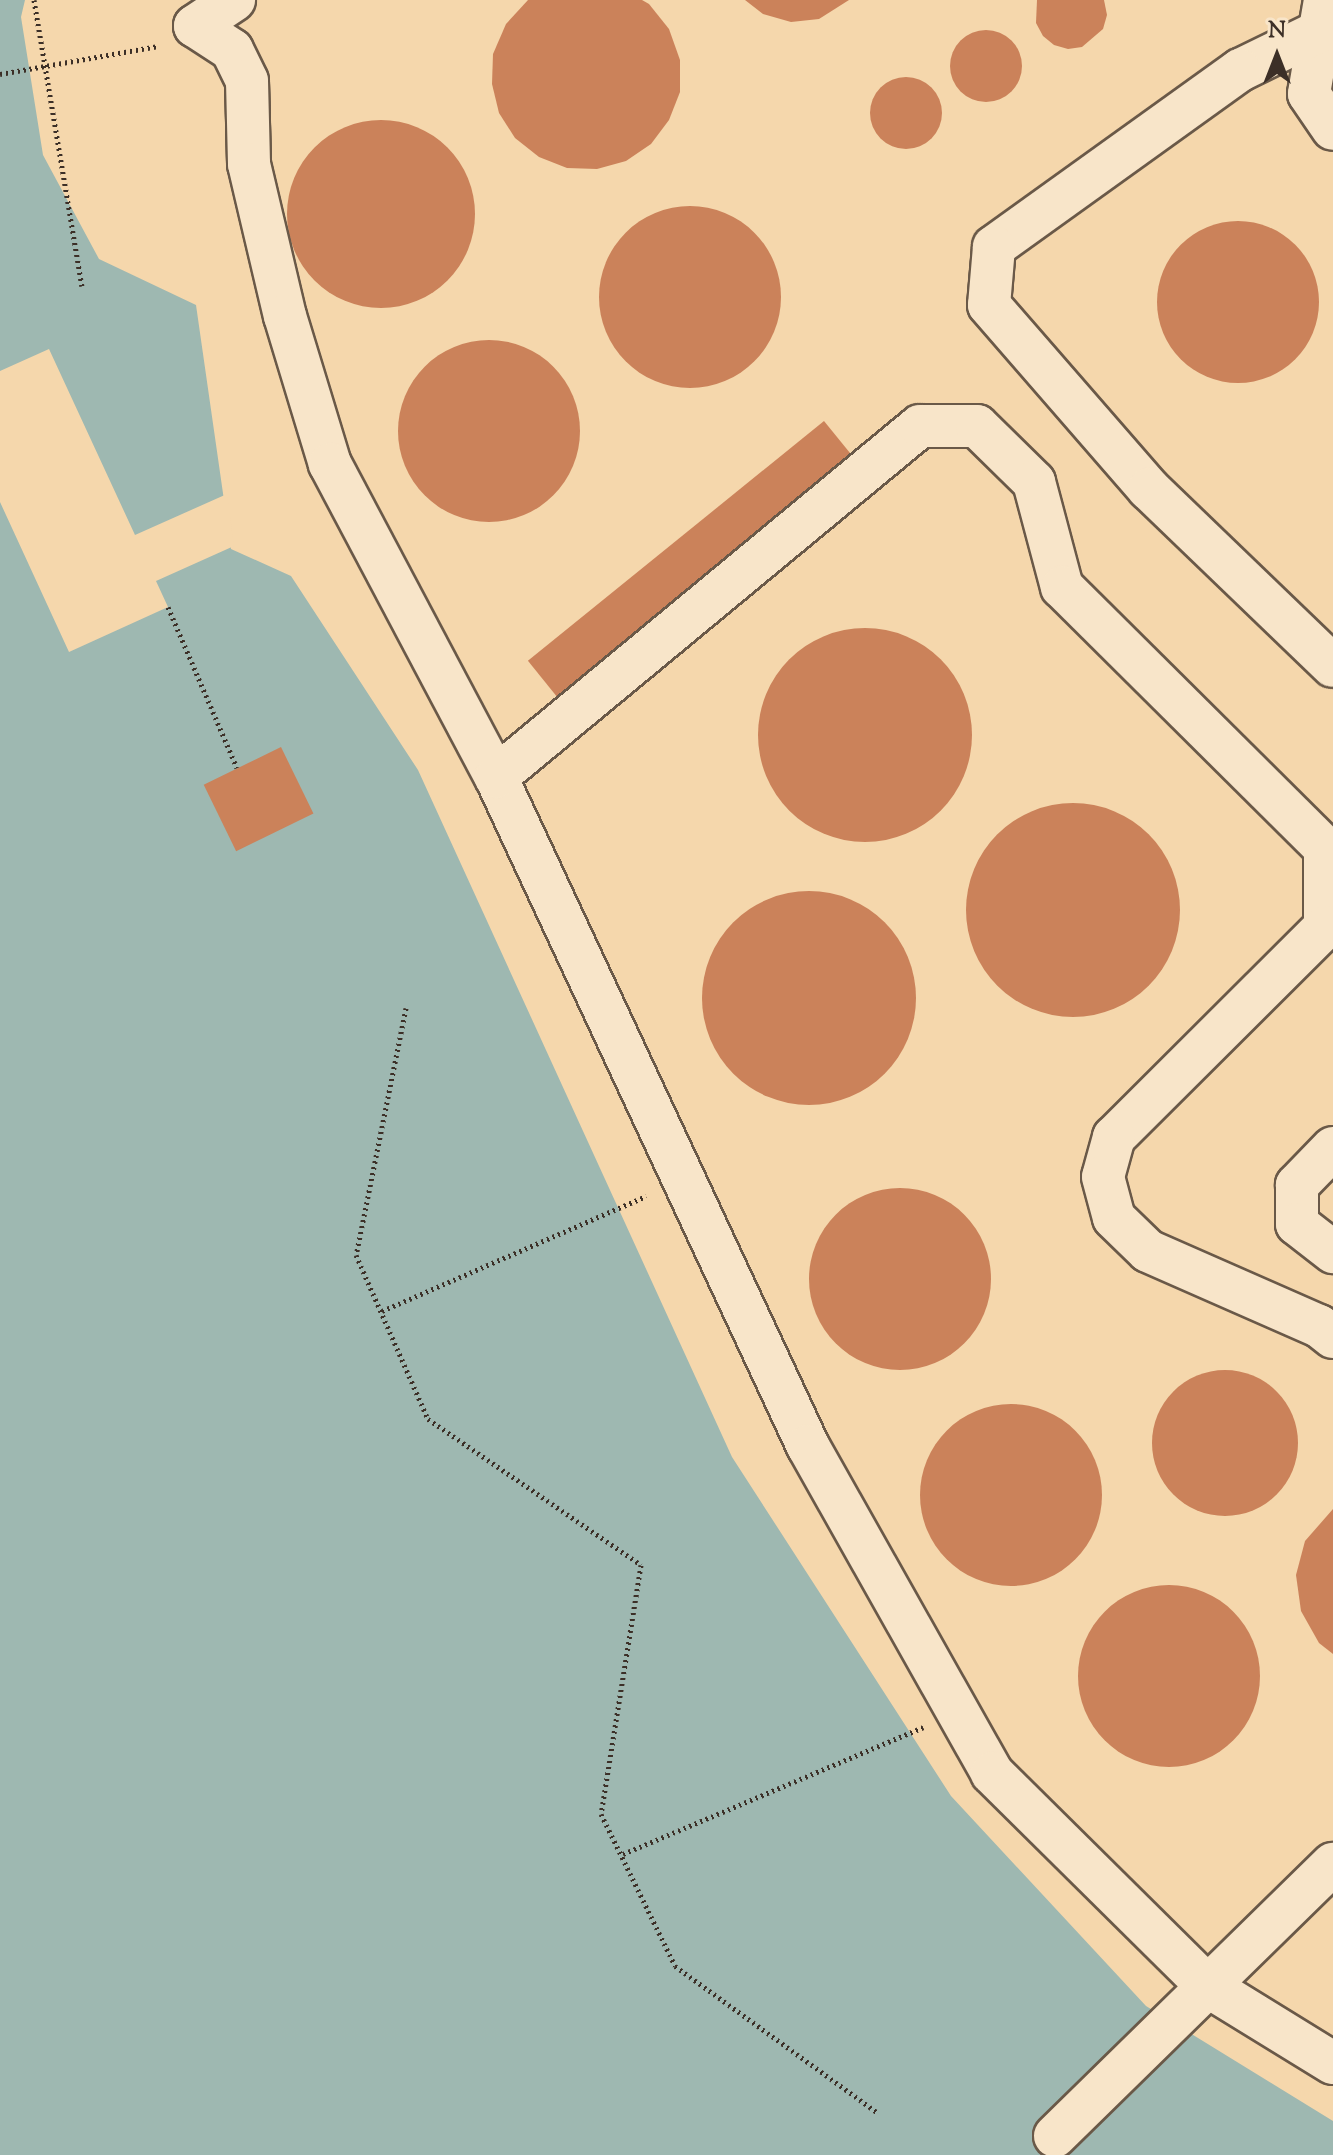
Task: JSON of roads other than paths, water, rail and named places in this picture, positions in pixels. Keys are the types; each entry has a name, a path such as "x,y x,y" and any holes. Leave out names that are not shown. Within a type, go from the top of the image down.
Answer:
{"lane":[{"path":"182,24 234,0"},
{"path":"1322,16 1309,94 1333,129"},
{"path":"1322,16 1240,70 994,247 989,305 1149,489 1333,666"},
{"path":"182,24 232,50 247,81 249,164 285,316 330,464 496,777 808,1446 992,1773 1206,1985 1333,2063"},
{"path":"496,777 920,426 977,426 1034,482 1062,587 1325,848 1325,927 1114,1137 1103,1177 1114,1218 1148,1251 1319,1326 1333,1337"},
{"path":"1333,1148 1297,1185 1297,1224 1333,1252"},
{"path":"1055,2136 1333,1864"}],"water":[{"path":"0,0 25,0 21,17 43,155 99,259 196,305 231,549 291,576 418,770 732,1457 951,1796 1146,2006 1333,2121 1333,2155 0,2155"}]}
